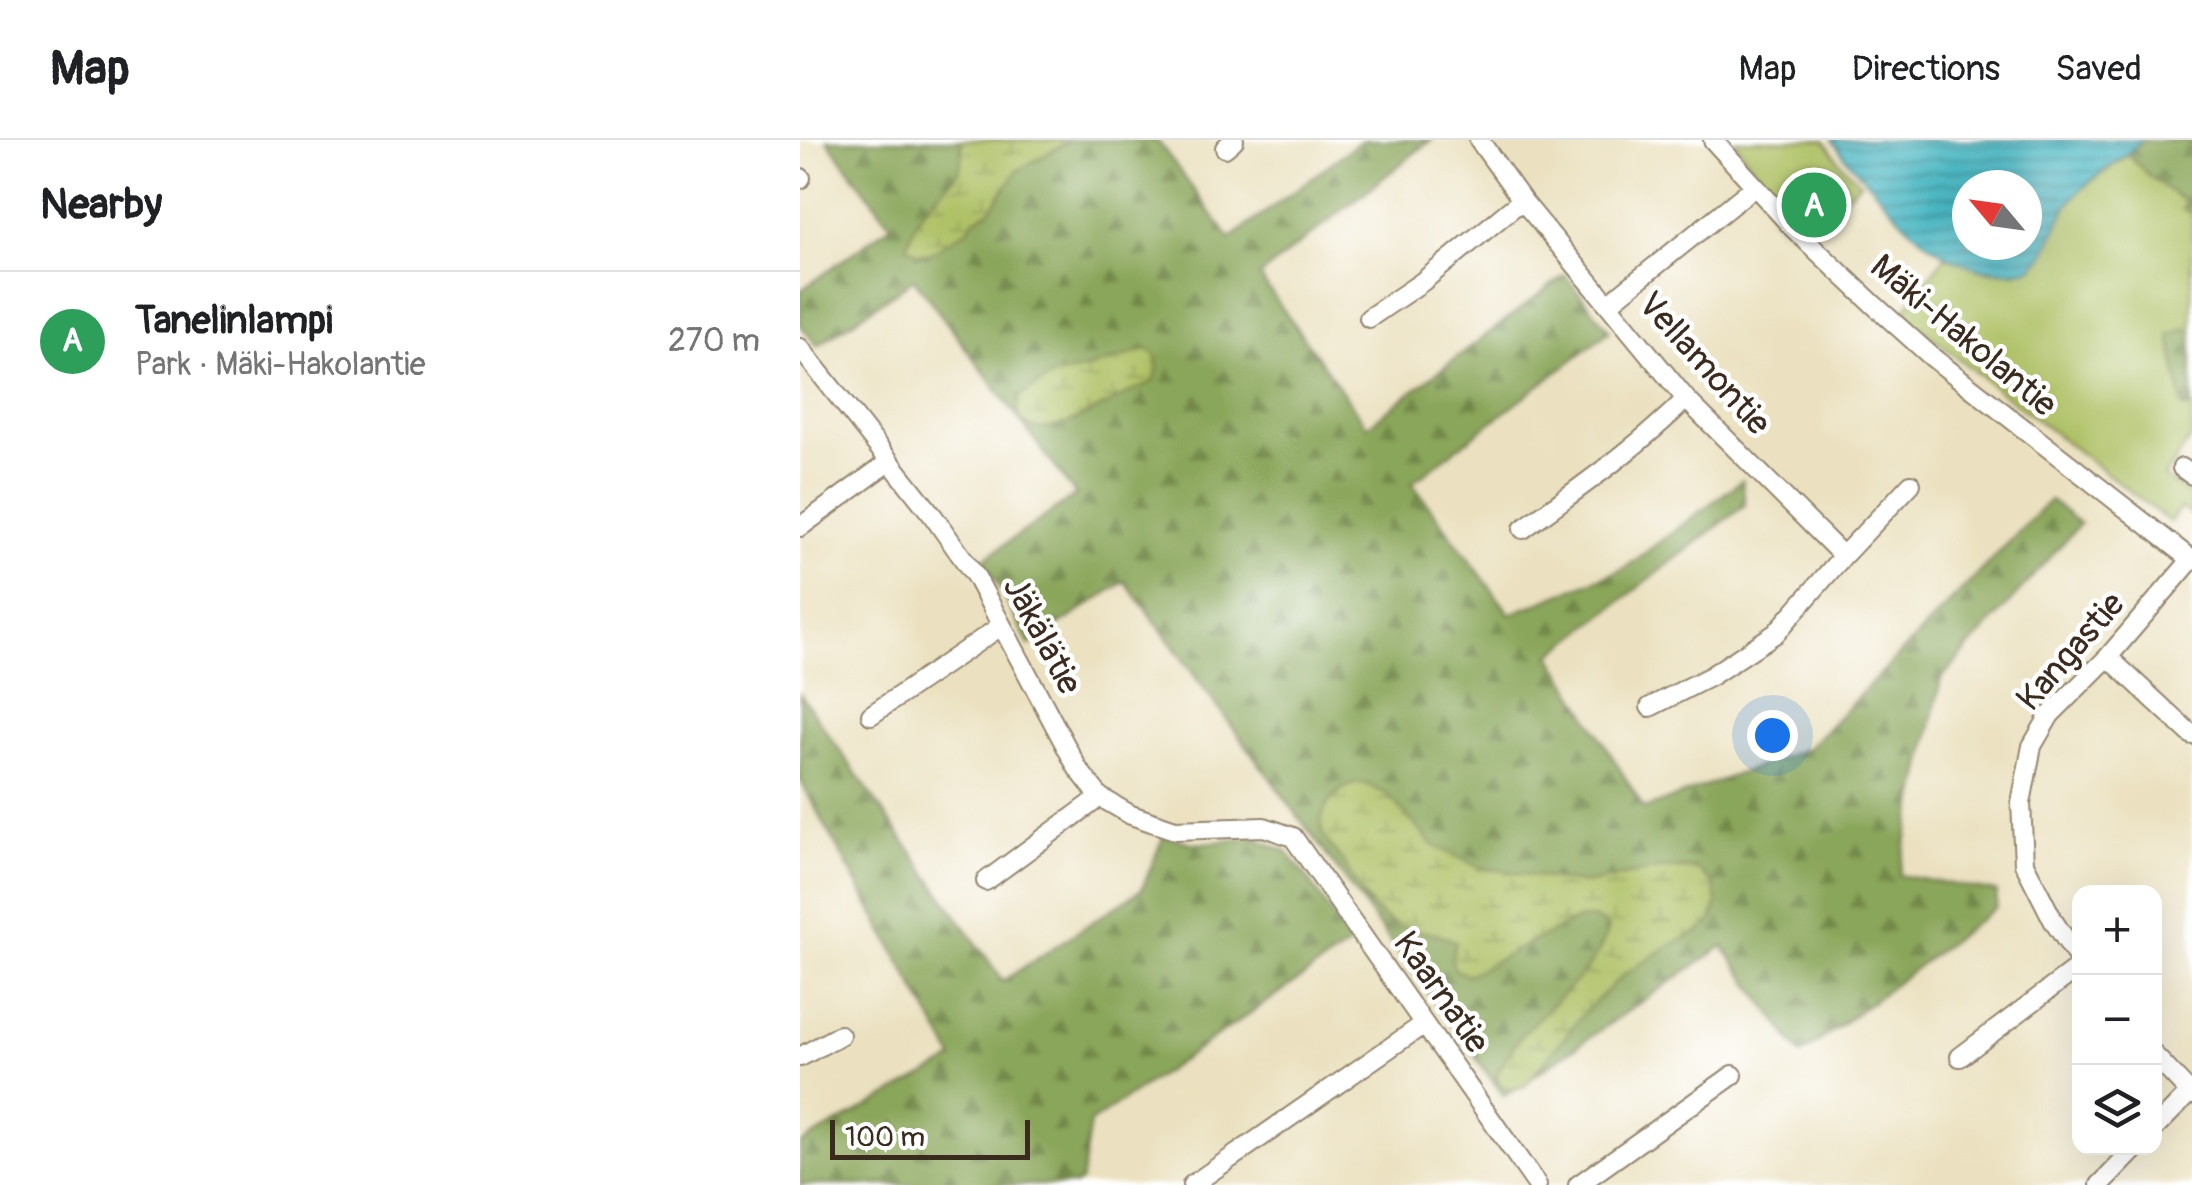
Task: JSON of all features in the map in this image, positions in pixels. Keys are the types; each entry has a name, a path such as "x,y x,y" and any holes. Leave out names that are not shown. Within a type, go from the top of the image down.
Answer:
{"street":[{"path":"1480,140 1522,200 1608,304"},
{"name":"Mäki-Hakolantie","path":"1712,140 1872,304 1932,357 2192,560"},
{"name":"Vellamontie","path":"1754,187 1608,304 1686,399 1843,556"},
{"path":"1368,318 1422,282 1522,200"},
{"name":"Jäkälätie","path":"800,348 933,516 976,578 1078,769 1100,797 1131,814 1176,830 1264,827 1293,837"},
{"path":"1523,529 1666,420 1686,399"},
{"path":"800,527 889,462"},
{"path":"1650,707 1711,676 1776,633 1911,484"},
{"name":"Kangastie","path":"2072,951 2024,863 2021,803 2032,746 2050,716 2108,657 2192,560"},
{"path":"871,715 1001,626"},
{"path":"2108,657 2192,734"},
{"path":"986,881 1100,797"},
{"name":"Kaarnatie","path":"1293,837 1537,1185"},
{"path":"1960,1057 2072,970"},
{"path":"1192,1185 1424,1024"},
{"path":"800,1057 840,1035"},
{"path":"2162,1063 2191,1092 2162,1121"},
{"path":"1578,1185 1734,1075"},
{"path":"2100,1185 2129,1155"}],"green space":[{"path":"827,140 1157,140 1230,239 1362,140 1431,140 1259,276 1367,426 1565,275 1610,331 1412,483 1510,614 1625,568 1742,480 1745,505 1551,655 1644,809 1808,748 2050,500 2080,524 1941,679 1899,875 1997,892 1996,907 1801,1055 1723,946 1504,1096 1125,581 1029,645 984,559 1076,495 914,279 817,346 800,324 800,291 891,225"},
{"path":"960,140 1071,140 1017,171 990,210 973,220 969,228 930,254 917,253 907,246 911,234 926,207 959,170"},
{"path":"1735,140 1824,140 1860,183 1814,226 1760,175"},
{"path":"2142,140 2192,140 2192,213 2182,208 2185,202 2128,155"},
{"path":"2128,155 2185,202 2182,209 2192,213 2192,331 2185,328 2170,336 2183,407 2192,409 2192,436 2164,477 2192,497 2192,515 2180,508 2170,522 1902,313 1945,256 1986,271 2017,272 2027,260 2042,260 2042,242 2081,189"},
{"path":"2185,328 2192,331 2192,409 2183,407 2170,335"},
{"path":"1147,349 1155,354 1157,369 1155,378 1146,385 1062,425 1035,428 1019,418 1020,396 1054,376"},
{"path":"800,694 1003,981 1142,889 1164,835 1195,844 1255,838 1286,851 1351,944 1090,1123 1081,1181 1075,1185 800,1185 800,1144 954,1059 800,780"},
{"path":"1366,784 1388,795 1433,845 1478,867 1585,884 1658,869 1696,868 1714,885 1717,902 1712,921 1622,976 1583,1014 1525,1086 1510,1090 1496,1076 1504,1060 1521,1036 1595,958 1608,927 1594,918 1575,920 1468,975 1455,970 1451,959 1456,942 1400,926 1383,917 1365,898 1323,835 1322,820 1332,798 1351,785"}],"water":[{"path":"1832,140 2142,140 2075,196 2042,256 2042,170 1952,170 1952,258 1914,232"},
{"path":"1956,260 2040,260 2031,268 2015,271"}],"place":[{"name":"Tanelinlampi","path":"1814,205"}]}
